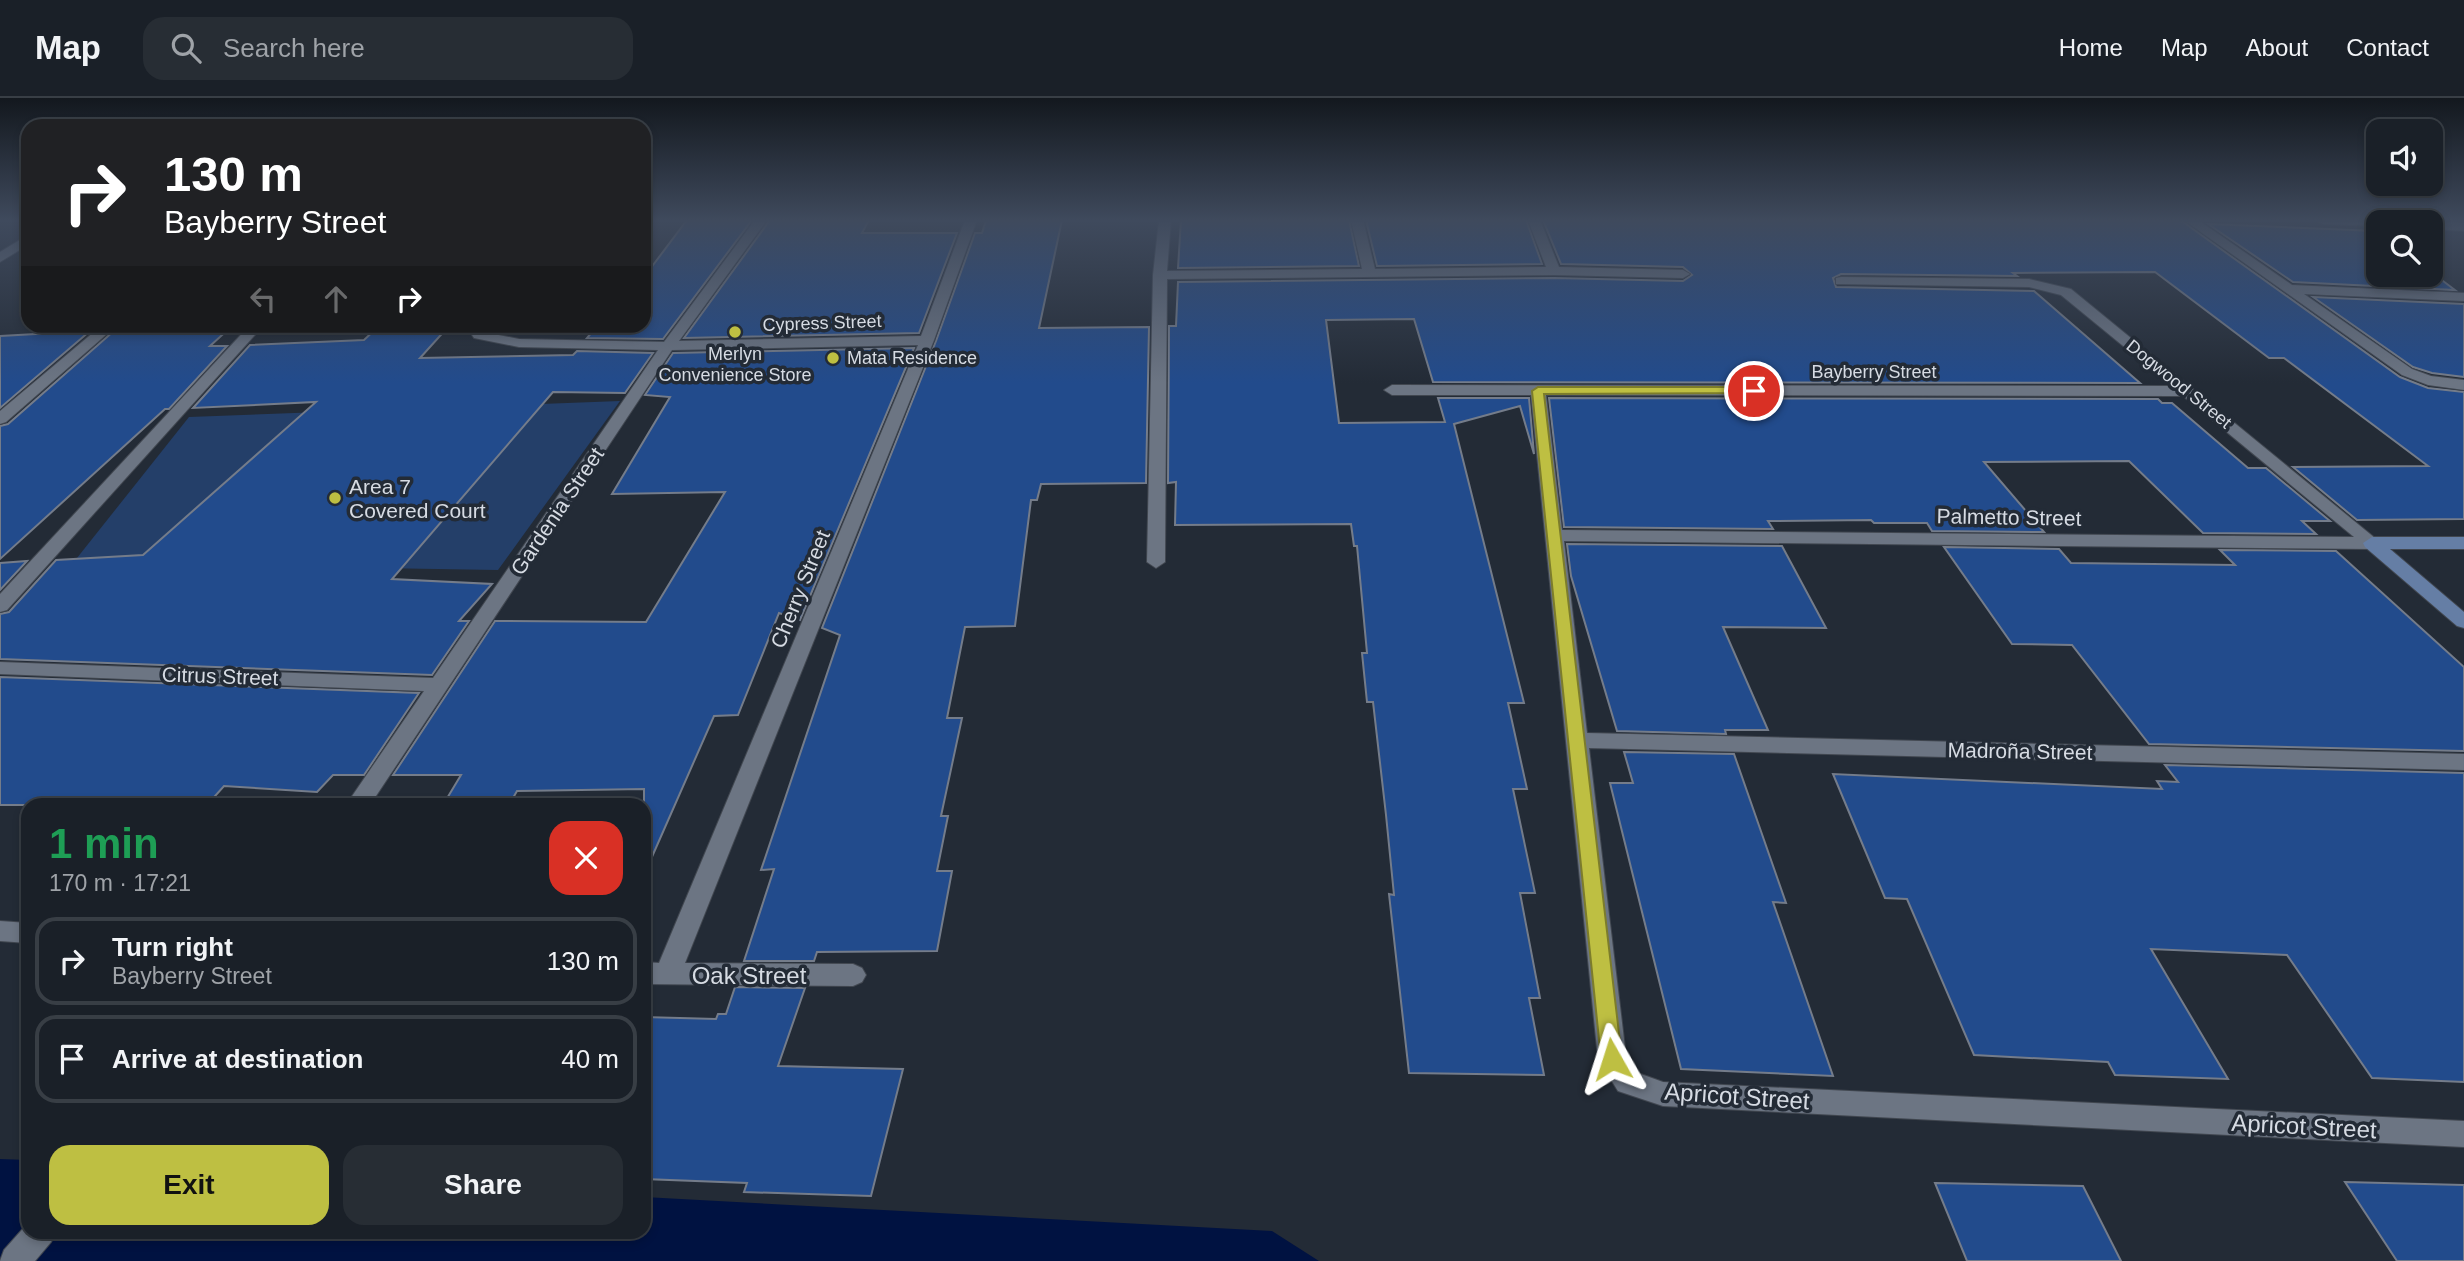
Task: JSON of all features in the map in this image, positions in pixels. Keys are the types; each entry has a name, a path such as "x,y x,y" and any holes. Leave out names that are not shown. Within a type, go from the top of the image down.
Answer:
{"street":[{"name":"Gardenia Street","path":"363,798 668,346 721,274"},
{"name":"Cherry Street","path":"655,973 927,340 951,274"},
{"path":"1156,562 1160,275 1211,274"},
{"path":"2266,274 2407,372 2428,380 2464,384"},
{"name":"Dogwood Street","path":"1841,281 2029,283 2050,285 2066,292 2464,622"},
{"path":"2287,289 2464,297"},
{"path":"0,419 101,333"},
{"path":"0,606 250,333"},
{"name":"Cypress Street","path":"481,333 479,335 519,343 668,346 927,340"},
{"name":"Bayberry Street","path":"1392,390 2188,391"},
{"name":"Apricot Street","path":"1538,391 1612,1059 1628,1082 1663,1094 2464,1134"},
{"name":"Palmetto Street","path":"1554,535 2464,542"},
{"name":"Citrus Street","path":"0,668 440,685"},
{"name":"Madroña Street","path":"1576,740 2464,762"},
{"path":"0,931 21,932"},
{"name":"Oak Street","path":"655,973 853,975"},
{"path":"15,1261 34,1239"}],"shaded area":[{"path":"620,401 498,570 73,563 189,417"},
{"path":"0,1159 21,1160 21,1239 651,1239 651,1197 1272,1231 1319,1261 0,1261"}],"building":[{"path":"651,274 711,274 663,339 587,338 591,333 651,333"},
{"path":"730,274 941,274 919,333 684,338"},
{"path":"960,274 1050,274 1039,328 1149,327 1146,483 1041,484 1037,500 1031,500 1015,626 965,627 947,718 962,718 941,816 948,816 937,871 952,871 937,951 817,952 814,961 744,961 774,869 761,870 840,635 822,628"},
{"path":"1840,274 1833,278 1836,287 2034,291 2140,383 1433,382 1414,319 1326,320 1339,423 1445,422 1438,398 1529,398 1534,454 1520,406 1454,424 1524,703 1508,703 1527,789 1513,789 1535,893 1520,893 1540,998 1529,998 1544,1075 1409,1073 1389,894 1394,895 1386,815 1373,702 1367,702 1362,653 1367,653 1357,546 1354,546 1351,524 1175,525 1176,482 1168,483 1169,326 1176,326 1178,282 1554,278 1683,281 1692,275"},
{"path":"1865,274 2015,274 2017,276"},
{"path":"2158,274 2256,274 2400,377 2428,388 2464,392 2464,519 2357,520 2293,467 2428,466 2284,358 2269,358"},
{"path":"2282,274 2366,274 2366,286 2293,282"},
{"path":"2443,281 2455,290 2394,287 2443,287"},
{"path":"2313,297 2464,304 2464,377 2432,373 2413,367"},
{"path":"54,333 88,333 0,408 0,336"},
{"path":"112,333 224,333 210,346 227,346 169,409 165,409 0,559 0,426 8,424"},
{"path":"372,333 443,333 420,358 573,355 577,351 653,353 625,393 553,392 392,579 492,584 459,621 469,621 432,675 0,659 0,614 9,612 56,560 143,555 316,402 193,408 250,345 364,340"},
{"path":"914,348 800,620 779,613 738,715 714,716 651,859 651,798 644,798 644,789 517,791 513,798 447,798 461,775 393,775 495,621 646,622 725,492 612,494 670,397 645,395 673,353"},
{"path":"1549,398 2158,399 2162,403 2172,403 2248,468 2266,468 2330,521 2302,521 2316,534 2203,533 2129,461 1984,462 2044,532 1932,531 1927,523 1874,523 1871,520 1768,521 1773,529 1564,527"},
{"path":"1567,544 1782,546 1826,628 1723,627 1768,730 1725,730 1726,734 1617,731 1571,576"},
{"path":"1944,547 2059,549 2071,563 2235,565 2220,550 2336,551 2464,667 2464,751 2149,744 2072,645 2012,644"},
{"path":"27,561 0,590 0,563"},
{"path":"0,677 419,693 364,775 333,775 317,792 224,786 213,798 21,798 21,805 0,805"},
{"path":"1624,752 1734,754 1786,903 1773,902 1833,1076 1681,1069 1610,783 1633,783"},
{"path":"2165,765 2464,773 2464,1082 2372,1078 2287,955 2151,949 2228,1079 2115,1075 2108,1062 1974,1055 1907,899 1885,898 1833,774 2162,789 2157,781 2178,782"},
{"path":"735,987 805,988 778,1066 903,1069 871,1196 744,1192 747,1183 651,1179 651,1017 716,1019 718,1014 726,1014"},
{"path":"2345,1182 2464,1185 2464,1261 2397,1261"},
{"path":"1935,1183 2083,1186 2121,1261 1967,1261"}],"place":[{"name":"Merlyn Convenience Store","path":"735,332"},
{"name":"Mata Residence","path":"833,358"},
{"name":"Area 7 Covered Court","path":"335,498"}],"route":[{"path":"1612,1059 1538,391 1754,391"}]}
